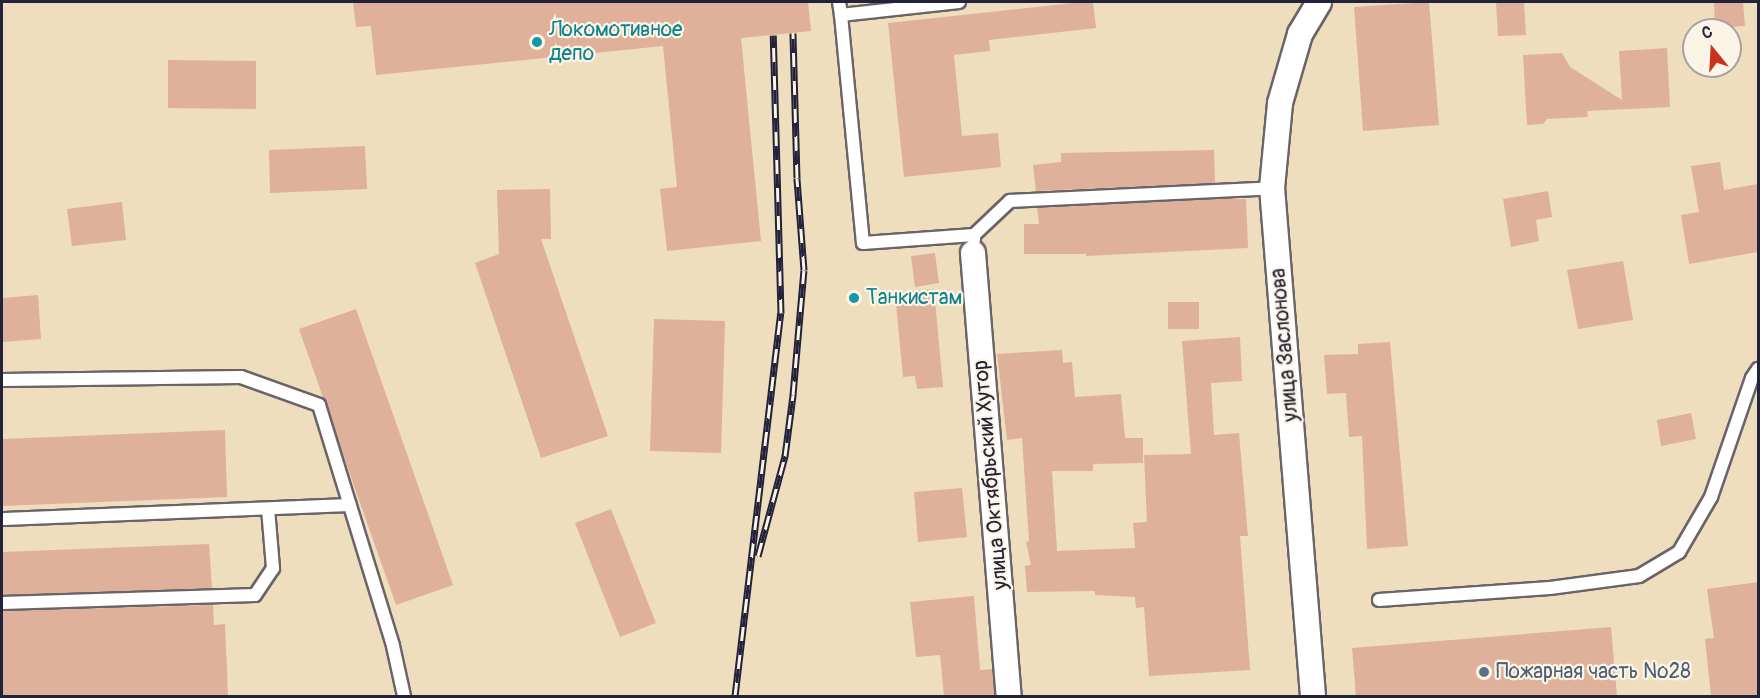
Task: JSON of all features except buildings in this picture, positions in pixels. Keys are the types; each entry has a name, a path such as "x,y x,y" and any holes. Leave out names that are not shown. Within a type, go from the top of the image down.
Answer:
{"street":[{"name":"улица Заслонова","path":"1313,696 1272,188 1280,103 1300,34 1319,2"},
{"name":"улица Октябрьский Хутор","path":"974,244 1009,696"}],"lane":[{"path":"839,2 863,243 974,244 1010,201 1272,188"},
{"path":"841,15 959,2"},
{"path":"1379,600 1550,588 1639,576 1678,552 1711,497 1752,378 1758,369"},
{"path":"2,380 241,376 320,405 393,646 404,696"},
{"path":"2,519 350,505"},
{"path":"2,603 255,596 273,568 268,509"}],"railway":[{"path":"758,556 785,456 804,270 797,178 793,33"},
{"path":"735,696 781,313 773,35"}],"place":[{"name":"Локомотивное депо","path":"537,42"},
{"name":"Танкистам","path":"854,298"},
{"name":"Пожарная часть №28","path":"1484,672"}]}
